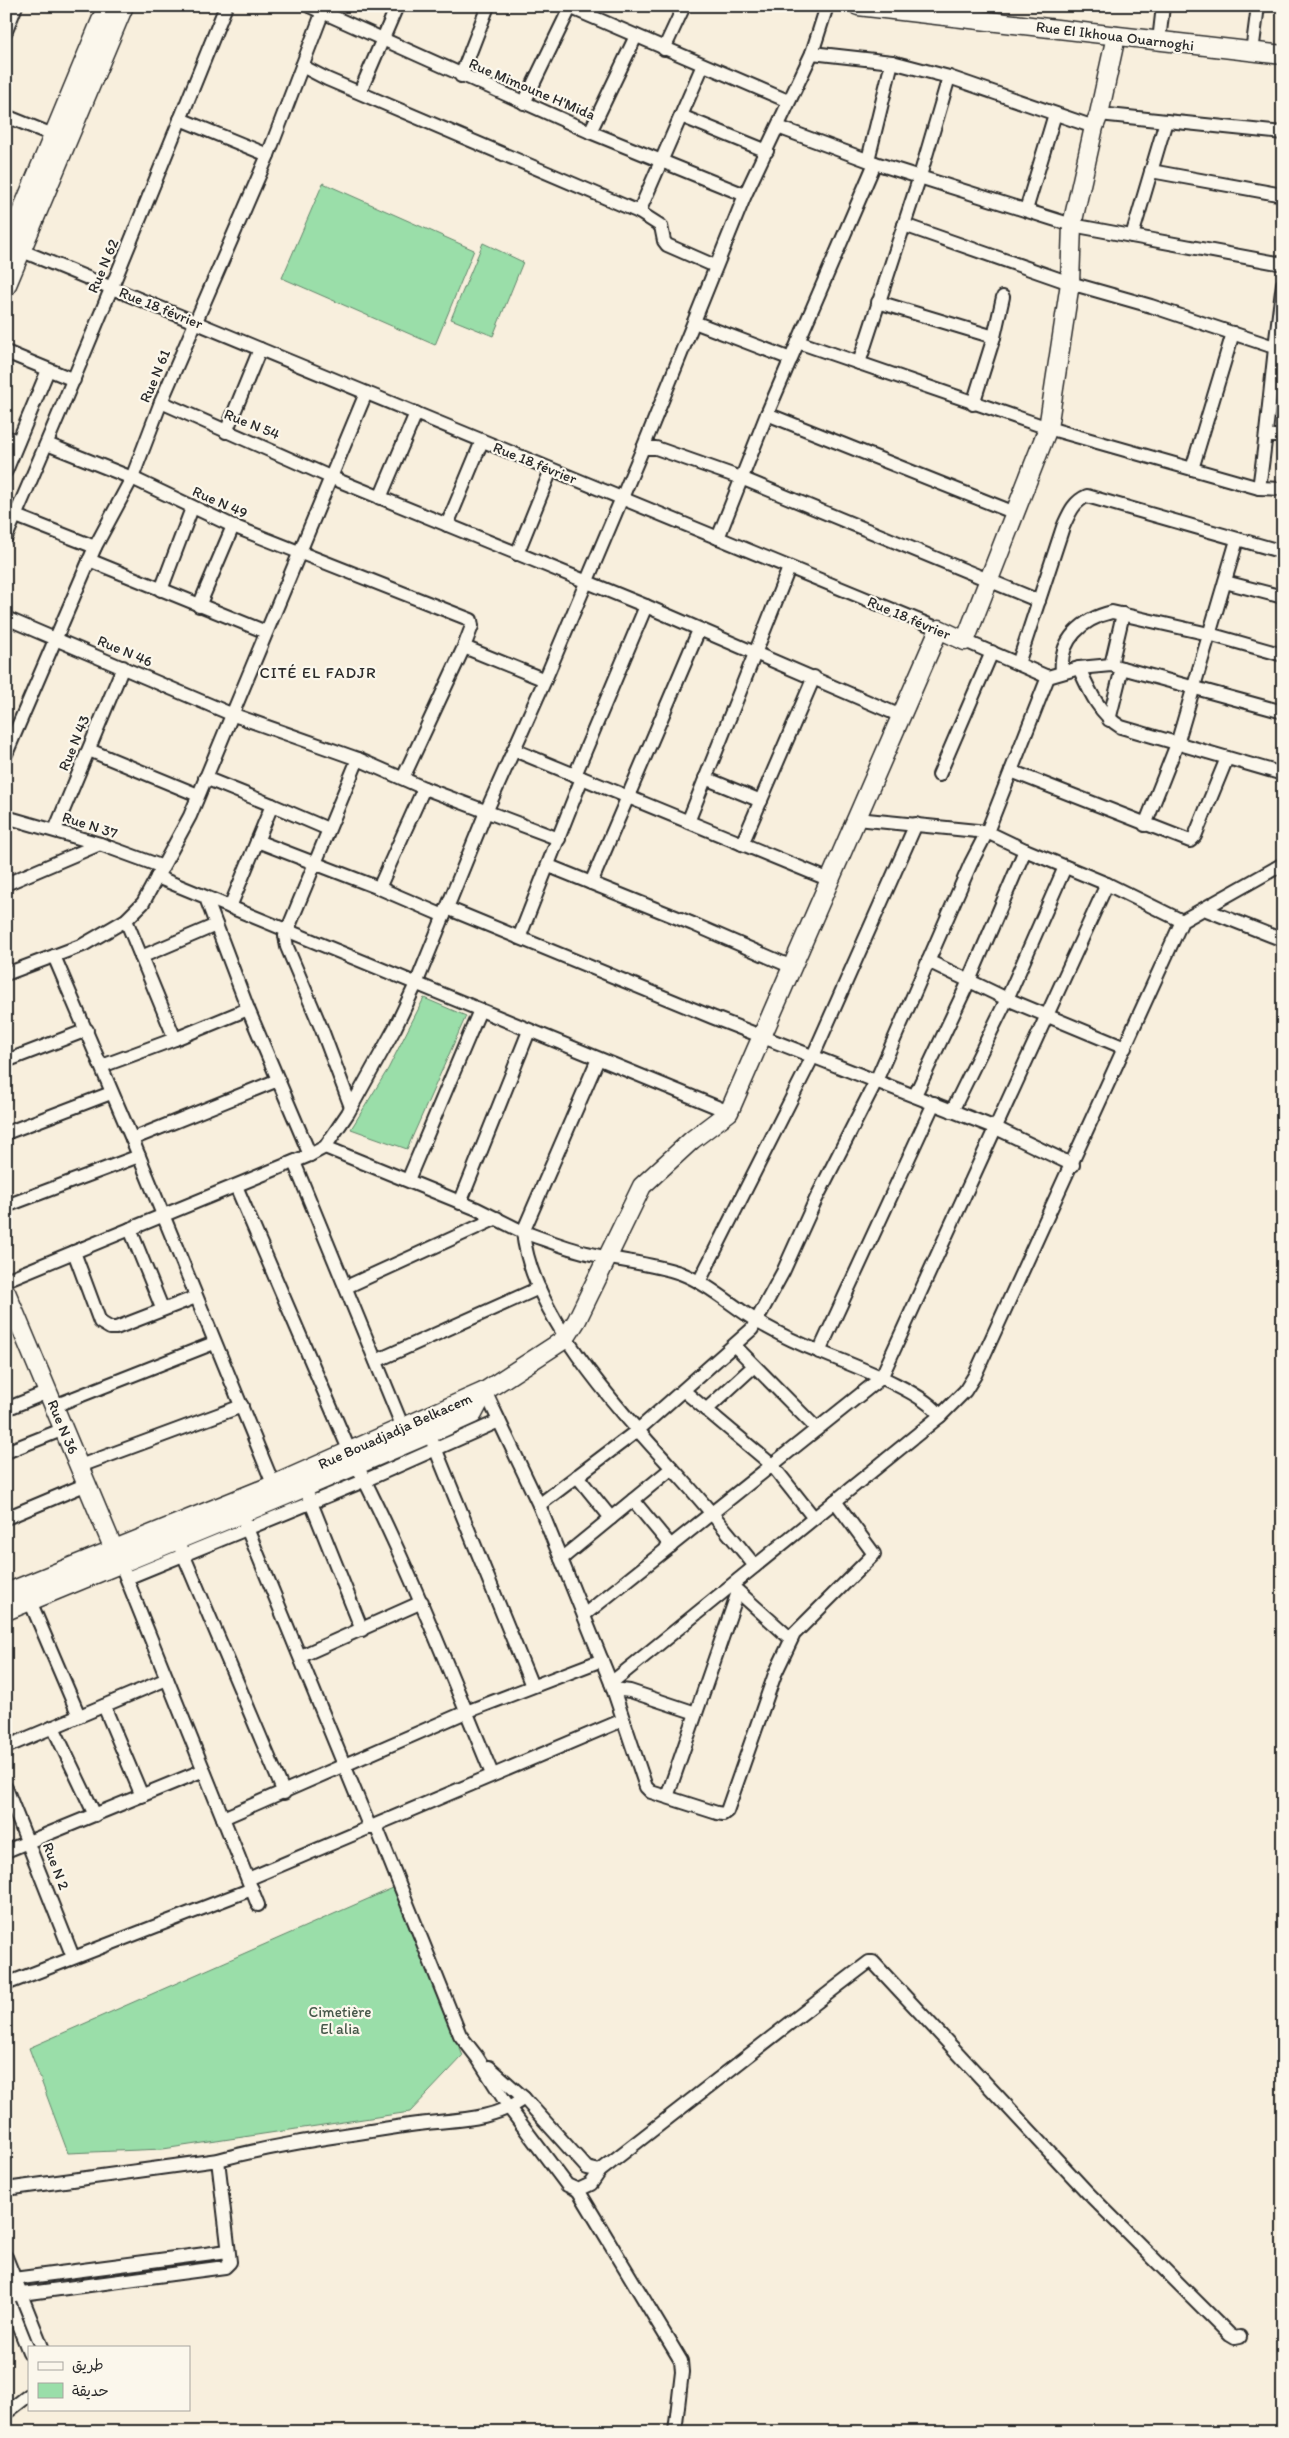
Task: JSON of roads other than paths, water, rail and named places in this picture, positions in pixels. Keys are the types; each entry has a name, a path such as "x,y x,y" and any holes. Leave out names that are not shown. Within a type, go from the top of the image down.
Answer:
{"street":[{"path":"6,31 16,6"},
{"path":"6,287 10,247 53,134 107,6"},
{"path":"10,247 124,6"},
{"name":"Rue N 62","path":"6,537 74,380 89,339 113,288 226,6"},
{"name":"Rue Mimoune H'Mida","path":"309,6 324,9 382,40 590,132 745,194"},
{"path":"360,92 397,6"},
{"path":"461,76 488,6"},
{"path":"664,49 684,6"},
{"path":"6,1280 130,1228 164,1217 326,1147 396,1028 416,984 486,812 545,680 643,448 745,194 812,53 827,6"},
{"name":"Rue EI Ikhoua Ouarnoghi","path":"858,6 1283,56"},
{"path":"1159,41 1163,6"},
{"path":"1252,52 1258,6"},
{"path":"524,103 568,7 788,101"},
{"name":"Rue N 61","path":"6,754 89,560 132,478 161,402 268,155 324,9"},
{"path":"590,132 636,36"},
{"path":"965,641 1048,428 1070,283 1072,225 1116,36"},
{"path":"812,53 892,62 949,77 1055,114 1097,120 1166,121 1283,133"},
{"path":"718,538 871,162 892,62"},
{"path":"640,212 703,65"},
{"path":"302,66 327,79 640,212 661,226 664,241 667,245 716,266"},
{"path":"859,363 920,176 949,77"},
{"path":"1026,210 1055,114"},
{"path":"6,116 53,134"},
{"path":"681,116 766,151"},
{"path":"180,119 268,155"},
{"path":"1132,236 1166,121"},
{"path":"778,127 871,162 1072,225 1283,264"},
{"path":"1151,171 1283,195"},
{"path":"904,225 1070,283 1151,306 1274,347"},
{"name":"Rue 18 février","path":"10,247 939,629 1048,677"},
{"path":"1259,488 1267,436 1274,347 1283,284"},
{"path":"973,404 994,337 1003,297"},
{"path":"878,302 994,337"},
{"path":"694,322 791,359"},
{"path":"1192,469 1233,333"},
{"path":"798,342 973,404 1048,428 1259,488 1283,489"},
{"path":"226,432 260,349"},
{"path":"6,352 74,380"},
{"path":"6,471 12,439 48,370"},
{"path":"6,974 83,945 126,920 143,903 198,795 298,551 366,393"},
{"name":"Rue N 54","path":"161,402 226,432 271,449 330,477 646,606 902,716"},
{"path":"380,498 416,414"},
{"path":"767,414 1015,513"},
{"path":"1267,436 1283,436"},
{"path":"447,525 482,441"},
{"name":"Rue N 49","path":"47,444 132,478 233,526 469,619 472,626 464,647 403,778"},
{"path":"643,448 656,448 741,478 1039,601"},
{"path":"517,554 551,470"},
{"path":"1018,664 1070,510 1079,499 1087,496 1283,552"},
{"path":"161,590 192,508"},
{"path":"16,516 95,547"},
{"path":"199,606 233,526"},
{"path":"1145,825 1177,744 1237,540"},
{"path":"89,560 266,632"},
{"path":"688,822 789,568"},
{"path":"1225,582 1283,597"},
{"path":"519,938 549,866 579,776 646,606"},
{"path":"1062,671 1063,651 1069,639 1084,624 1100,615 1112,612 1210,634 1283,654"},
{"path":"1110,720 1123,614"},
{"name":"Rue N 46","path":"6,618 231,714 358,759 424,788 559,839"},
{"path":"565,1339 577,1320 642,1186 692,1140 729,1112 939,629"},
{"path":"591,883 699,630"},
{"path":"464,647 545,680"},
{"path":"940,775 992,652"},
{"name":"Rue N 43","path":"55,830 123,667"},
{"path":"539,1505 638,1430 735,1346 757,1321 784,1272 816,1199 876,1081 987,832 1048,677 1062,671 1079,668 1116,667 1283,712"},
{"path":"1079,668 1089,689 1110,720 1121,727 1283,774"},
{"path":"742,844 814,677"},
{"path":"89,750 198,795"},
{"path":"514,750 830,880"},
{"path":"1011,771 1185,841 1193,840 1227,758"},
{"path":"351,1107 322,1030 285,942 286,929 358,759"},
{"path":"205,778 328,829"},
{"path":"706,778 761,801"},
{"path":"379,888 424,788"},
{"path":"230,907 272,805"},
{"name":"Rue N 37","path":"6,817 100,844 160,872 206,898 286,929 729,1112"},
{"path":"857,818 987,832 1107,884 1182,921"},
{"path":"699,1282 813,1056 916,824"},
{"path":"257,841 379,888 519,938 762,1036 934,1102 996,1128 1073,1165"},
{"path":"6,884 100,844"},
{"path":"916,1095 969,981 1025,850"},
{"path":"612,1686 735,1588 755,1566 940,1416 965,1391 975,1374 1073,1165 1182,921 1283,864"},
{"path":"549,866 792,967"},
{"path":"952,1111 1007,999 1065,867"},
{"path":"584,1615 881,1378 1107,884"},
{"path":"206,898 248,1009 310,1155"},
{"path":"1204,909 1283,940"},
{"path":"126,920 175,1040"},
{"path":"141,957 216,925"},
{"path":"54,956 102,1066 276,1492"},
{"path":"928,961 1007,999 1125,1048"},
{"path":"102,1066 175,1040 248,1009"},
{"path":"408,1180 480,1010"},
{"path":"6,1061 87,1030"},
{"path":"460,1203 529,1031"},
{"path":"598,1059 523,1232 524,1250 539,1288 565,1339 638,1430 712,1513 755,1566"},
{"path":"132,1139 278,1080"},
{"path":"6,1133 111,1092"},
{"path":"820,1352 934,1102"},
{"path":"326,1147 497,1218 523,1232 586,1253 679,1273 699,1282 757,1321 820,1352 854,1364 881,1378 930,1405 940,1416"},
{"path":"6,1206 139,1156"},
{"path":"294,1162 406,1435"},
{"path":"236,1186 353,1458 366,1480 422,1602 492,1774"},
{"path":"346,1287 497,1218"},
{"path":"130,1228 162,1308"},
{"path":"74,1252 100,1322 105,1327 110,1328 126,1324 162,1308 196,1297"},
{"path":"376,1361 539,1288"},
{"name":"Rue N 36","path":"6,1292 120,1563"},
{"name":"Rue Bouadjadja Belkacem","path":"6,1611 120,1563 406,1435 429,1435 485,1391 565,1339"},
{"path":"6,1409 51,1399 214,1343"},
{"path":"735,1346 816,1429"},
{"path":"706,1410 754,1366"},
{"path":"485,1391 539,1505 562,1559 612,1686 646,1788 651,1792 716,1813 723,1814 727,1811 775,1674 791,1639 823,1602 874,1554 835,1501"},
{"path":"684,1391 772,1465 814,1518"},
{"path":"80,1466 242,1406"},
{"path":"499,1421 429,1435 366,1480 308,1495 244,1521 283,1620 301,1656 345,1765 460,2035 478,2057 510,2109 567,2185 578,2190 681,2361 682,2372 675,2432"},
{"path":"6,1452 64,1429"},
{"path":"429,1435 532,1686"},
{"name":"Rue Bouadjadja Belkacem","path":"6,1593 181,1548 244,1521 276,1492 308,1495 353,1458"},
{"path":"562,1559 672,1468"},
{"path":"577,1476 611,1518"},
{"path":"6,1518 87,1484"},
{"path":"308,1495 362,1630"},
{"path":"633,1500 671,1546"},
{"path":"181,1548 284,1792"},
{"path":"120,1563 258,1905"},
{"path":"735,1588 791,1639"},
{"path":"667,1797 696,1713 735,1588"},
{"path":"30,1601 79,1716"},
{"path":"301,1656 422,1602"},
{"path":"223,1818 466,1712 602,1660"},
{"path":"6,1747 167,1679"},
{"path":"612,1686 696,1713"},
{"path":"104,1706 142,1796"},
{"path":"6,1984 250,1884 492,1774 623,1720"},
{"path":"53,1727 95,1815"},
{"path":"6,1851 204,1770"},
{"name":"Rue N 2","path":"6,1788 29,1842 73,1958"},
{"path":"578,2190 592,2184 600,2171 869,1962 873,1962 1088,2193 1230,2335 1235,2338 1240,2337"},
{"path":"478,2057 524,2098 587,2168 600,2171"},
{"path":"6,2189 218,2160 249,2152 403,2126 488,2116 510,2109 524,2098"},
{"path":"28,2350 6,2296 224,2267 230,2262 218,2160"},
{"path":"11,2279 228,2251"},
{"path":"6,2257 11,2279 22,2294 42,2346"},
{"path":"6,2413 28,2396"}],"district":[{"name":"CITÉ EL FADJR","path":"318,672"}],"park label":[{"name":"Cimetière El alia","path":"340,2020"}]}
